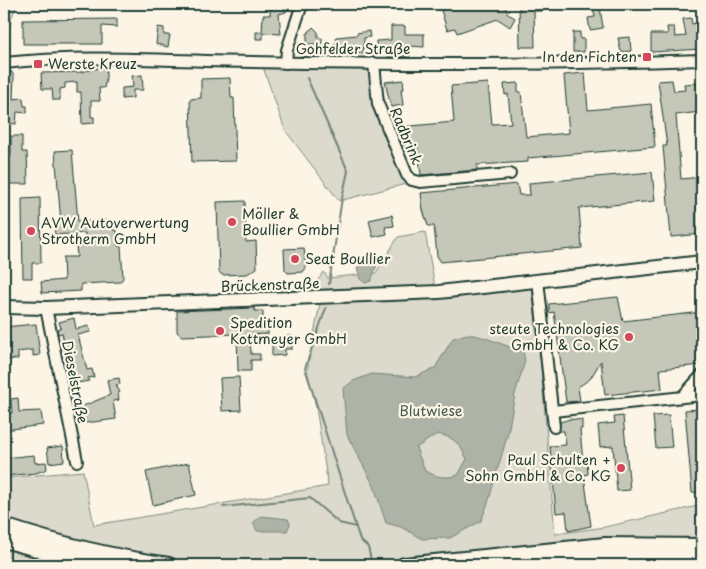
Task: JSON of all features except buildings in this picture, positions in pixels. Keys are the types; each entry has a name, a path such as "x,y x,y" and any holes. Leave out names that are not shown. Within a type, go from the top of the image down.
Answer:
{"highway":[{"path":"4,526 88,550 169,565"},
{"path":"4,540 95,565"},
{"path":"404,565 604,545 702,546"},
{"path":"521,565 602,557 702,560"}],"main road":[{"name":"Brückenstraße","path":"4,307 46,308 421,293 702,262"}],"street":[{"path":"286,62 287,50 302,4"},
{"name":"Gohfelder Straße","path":"4,63 37,60 125,58 374,63 702,60"},
{"name":"Radbrink","path":"374,63 378,104 407,175 412,180 420,182 510,174"},
{"path":"538,280 554,427"},
{"name":"Dieselstraße","path":"46,308 77,460"},
{"path":"682,397 702,375"},
{"path":"553,411 702,395"}],"green space":[{"path":"4,4 17,4 11,19 4,59"},
{"path":"262,64 371,68 410,183 339,201 285,130"},
{"name":"Blutwiese","path":"425,232 437,298 532,287 540,354 555,534 605,527 702,505 702,565 4,565 4,478 83,471 94,525 328,486 316,407 307,370 320,303 321,292 318,280 324,272 328,278 376,273 398,237"}],"shaded area":[{"path":"377,260 378,262 371,281 365,283 360,279 357,268 360,265"},
{"path":"467,334 488,339 523,351 525,361 515,394 508,433 481,521 450,538 422,539 401,527 386,523 374,486 347,435 343,389 353,381 372,374 415,377 435,368 453,338","holes":["437,434 452,439 467,459 458,475 441,477 425,471 416,448"]},
{"path":"261,516 288,519 290,524 287,531 257,531 253,523"}],"waterway":[{"path":"307,78 348,171 329,284"},
{"path":"326,308 305,368 360,540 368,547 372,565"},
{"path":"223,507 310,498 339,523 356,527"}],"place":[{"name":"In den Fichten","path":"647,57"},
{"name":"Werste Kreuz","path":"38,64"},
{"name":"Möller & Boullier GmbH","path":"232,222"},
{"name":"AVW Autoverwertung Strotherm GmbH","path":"31,231"},
{"name":"Seat Boullier","path":"295,259"},
{"name":"Spedition Kottmeyer GmbH","path":"220,331"},
{"name":"steute Technologies GmbH & Co. KG","path":"629,337"},
{"name":"Paul Schulten + Sohn GmbH & Co. KG","path":"621,468"}]}
